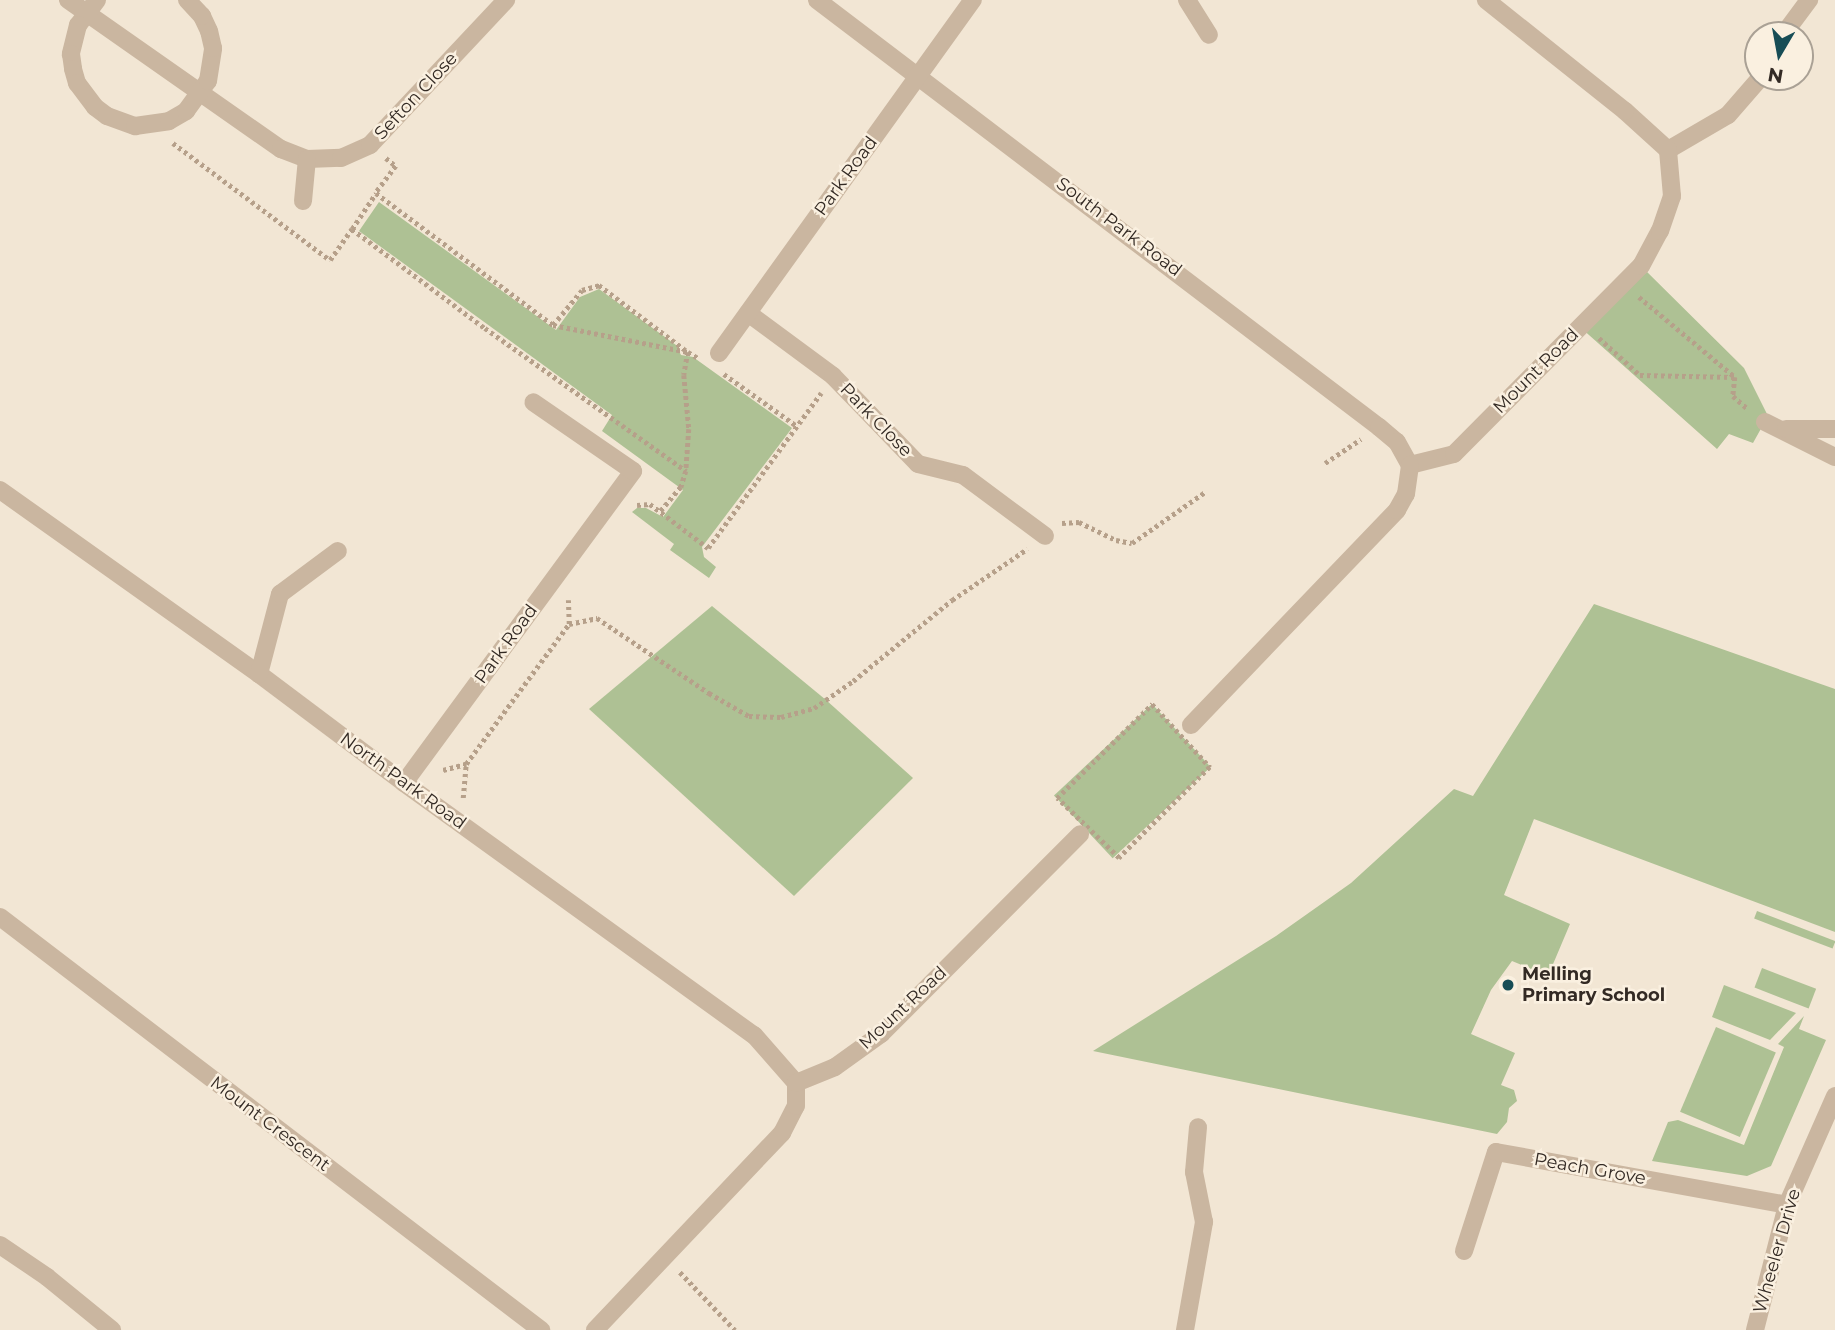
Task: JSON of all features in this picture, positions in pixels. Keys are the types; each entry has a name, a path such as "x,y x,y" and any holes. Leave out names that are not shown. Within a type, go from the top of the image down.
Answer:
{"street":[{"name":"Sefton Close","path":"68,0 92,6 202,94 281,149 307,159 341,158 370,145 506,0"},
{"path":"92,6 73,40 72,62 77,83 95,107 107,116 135,126 169,121 186,111 202,94 213,65 213,48 202,16 187,0"},
{"name":"South Park Road","path":"817,0 1379,427 1397,442 1410,465"},
{"name":"Park Road","path":"714,359 973,0"},
{"path":"1187,0 1209,35"},
{"path":"1486,0 1625,111 1668,150 1728,115 1749,91"},
{"path":"1794,21 1810,0"},
{"name":"Mount Road","path":"1410,465 1454,454 1641,267 1660,231 1672,197 1668,150"},
{"path":"303,201 307,159"},
{"name":"Park Close","path":"748,313 833,376 918,464 962,475 1045,536"},
{"name":"Park Road","path":"404,783 633,471 534,402"},
{"path":"1765,422 1835,457"},
{"path":"1782,429 1835,429"},
{"path":"1191,725 1397,510 1406,494 1410,465"},
{"name":"North Park Road","path":"0,490 259,674 404,783 754,1035 796,1083"},
{"path":"259,674 280,594 338,551"},
{"name":"Mount Road","path":"796,1083 835,1067 881,1034 1080,834"},
{"name":"Mount Crescent","path":"0,917 541,1330"},
{"path":"595,1330 782,1133 796,1106 796,1083"},
{"name":"Wheeler Drive","path":"1755,1330 1787,1205 1835,1096"},
{"path":"1185,1330 1204,1222 1194,1172 1198,1127"},
{"name":"Peach Grove","path":"1464,1251 1496,1152 1787,1205"},
{"path":"0,1245 47,1277 111,1330"}],"path":[{"path":"150,125 330,260 396,166 370,145"},
{"path":"376,193 554,325 714,359"},
{"path":"352,229 485,328 686,471"},
{"path":"1623,284 1735,377"},
{"path":"554,325 582,289 599,285 688,352"},
{"path":"1583,324 1640,375 1735,377"},
{"path":"660,512 681,487 686,471 688,429 684,383 688,352"},
{"path":"719,371 797,426"},
{"path":"631,506 650,504 708,548 833,376"},
{"path":"1735,377 1732,396 1765,422"},
{"path":"1325,463 1379,427"},
{"path":"569,624 597,618 709,693 749,716 781,717 814,708 853,681 952,600 1063,522 1079,522 1116,540 1132,543 1205,492"},
{"path":"419,763 430,773 466,764 569,624 565,564"},
{"path":"1152,705 1210,767 1119,858 1057,797 1152,705"},
{"path":"665,1256 734,1330"}],"green space":[{"path":"379,202 556,330 580,297 599,289 676,345 681,355 693,357 792,428 702,547 704,557 716,567 709,578 670,550 674,544 632,512 637,508 646,508 663,517 683,490 602,431 612,415 359,231"},
{"path":"1641,266 1744,368 1768,416 1753,443 1729,434 1717,449 1580,327"},
{"path":"1594,604 1835,689 1835,932 1534,819 1504,895 1570,924 1548,976 1512,961 1491,990 1471,1034 1515,1053 1501,1085 1514,1090 1517,1101 1509,1108 1507,1122 1497,1134 1093,1051 1276,936 1351,883 1454,789 1473,796"},
{"path":"712,606 826,700 913,778 794,896 589,709"},
{"path":"1152,704 1211,767 1113,858 1054,795"},
{"path":"1757,911 1835,941 1833,949 1754,918"},
{"path":"1762,968 1816,989 1809,1008 1754,988"},
{"path":"1724,985 1796,1013 1770,1040 1712,1017"},
{"path":"1804,1016 1799,1029 1826,1040 1771,1166 1747,1176 1652,1161 1668,1122 1678,1120 1744,1145 1784,1047 1778,1044"},
{"path":"1716,1027 1776,1052 1740,1137 1680,1112"}],"place":[{"name":"Melling Primary School","path":"1508,985"}]}
